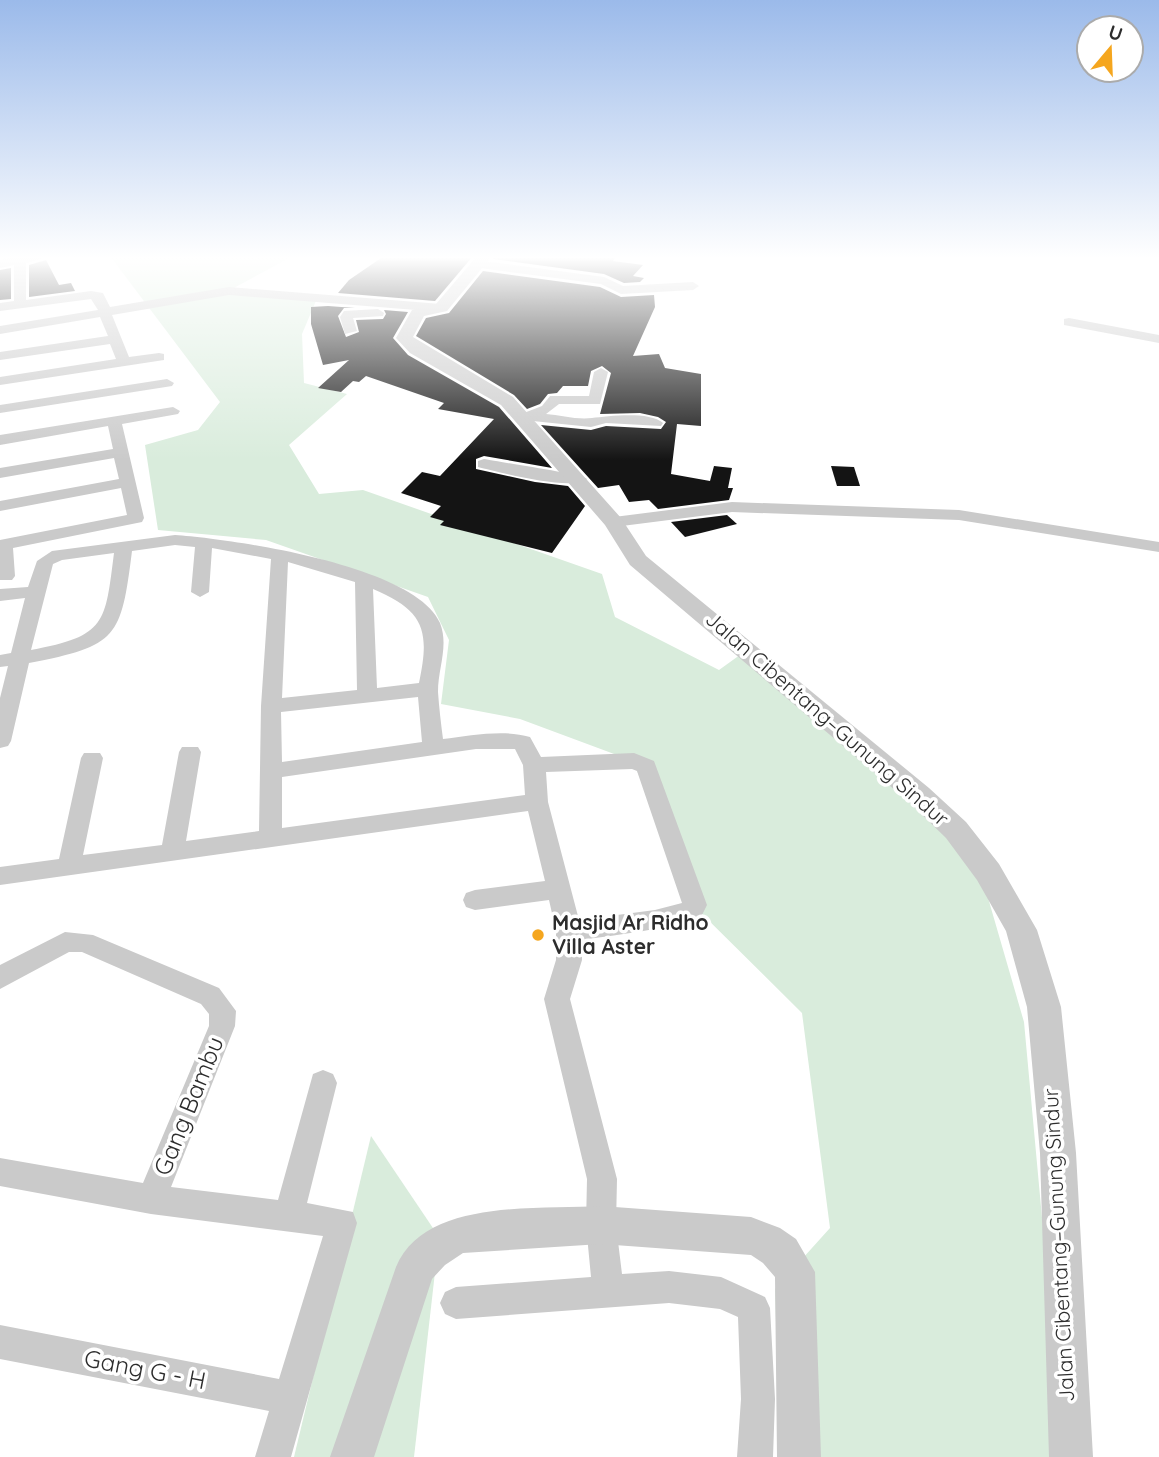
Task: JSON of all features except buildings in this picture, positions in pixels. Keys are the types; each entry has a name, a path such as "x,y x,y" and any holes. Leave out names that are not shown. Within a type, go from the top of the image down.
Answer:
{"street":[{"path":"0,330 38,324"},
{"path":"111,324 124,362"},
{"path":"348,324 351,331"},
{"name":"Jalan Cibentang–Gunung Sindur","path":"417,324 404,338 416,349 508,401 614,522 638,560 767,665 956,830 988,872 1021,930 1044,1007 1058,1153 1071,1457"},
{"path":"1075,324 1159,339"},
{"path":"0,356 116,339"},
{"path":"0,381 159,357"},
{"path":"523,416 547,409 555,399 595,401 601,372"},
{"path":"0,410 167,383"},
{"path":"0,440 173,411"},
{"path":"523,416 591,424 606,419 656,423"},
{"path":"6,576 2,545 136,518 114,421"},
{"path":"0,473 120,452"},
{"path":"484,464 548,477 579,480"},
{"path":"0,506 128,482"},
{"path":"614,522 732,507 959,515 1159,547"},
{"path":"0,741 41,570 46,561 58,555 175,540 239,545 280,553 364,580 412,603 429,619 435,646 428,689 433,749"},
{"path":"200,592 204,542"},
{"path":"0,661 51,653 100,634 112,621 124,545"},
{"path":"271,836 271,706 280,553"},
{"path":"364,580 367,695"},
{"path":"0,595 37,592"},
{"path":"271,706 428,689"},
{"path":"272,771 517,739 522,742 534,765 537,802 569,931 569,960 557,999 602,1179 601,1225 608,1291"},
{"path":"173,850 190,752"},
{"path":"69,865 92,758"},
{"path":"534,765 634,761 646,766 695,905 692,911 655,920 569,931"},
{"path":"0,876 271,836 537,802"},
{"path":"475,900 559,889"},
{"name":"Gang Bambu","path":"0,978 65,942 85,942 210,996 223,1011 222,1026 151,1199"},
{"path":"289,1214 323,1083"},
{"name":"Gang Bambu","path":"0,1172 151,1199 289,1214 342,1223 289,1398"},
{"path":"352,1457 416,1267 428,1252 447,1239 463,1234 601,1225 751,1236 769,1242 784,1253 795,1272 799,1457"},
{"path":"456,1303 669,1287 722,1293 754,1308 758,1399 754,1457"},
{"name":"Gang G - H","path":"0,1342 289,1398"},
{"path":"272,1457 289,1398"}],"green space":[{"path":"161,324 306,324 302,334 304,383 347,394 289,445 319,494 363,490 602,574 615,617 719,670 744,652 924,806 984,884 1024,1022 1064,1457 780,1457 775,1289 830,1228 802,1013 693,905 633,761 520,719 441,704 449,640 428,597 266,540 158,530 145,445 198,430 220,402"},
{"path":"371,1136 439,1237 414,1457 294,1457"}],"place":[{"name":"Masjid Ar Ridho Villa Aster","path":"538,935"}]}
